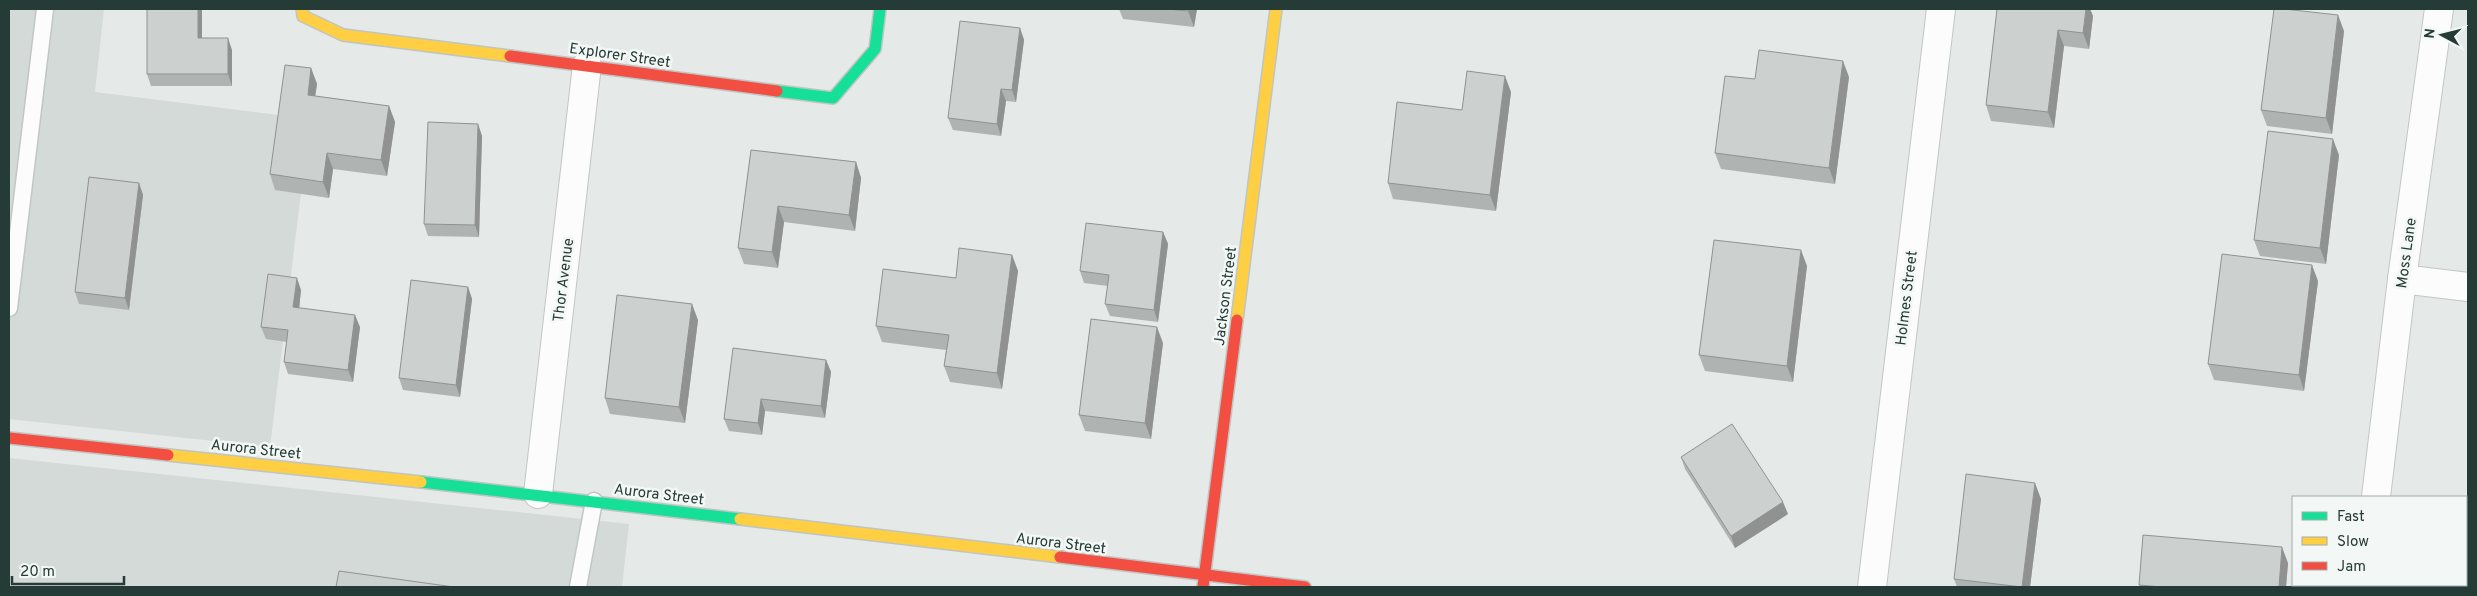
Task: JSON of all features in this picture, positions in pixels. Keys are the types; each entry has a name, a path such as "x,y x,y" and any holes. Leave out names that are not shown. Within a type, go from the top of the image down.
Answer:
{"street":[{"name":"Explorer Street","path":"303,12 343,35 833,98 875,49 880,9"},
{"name":"Jackson Street","path":"1203,587 1276,9"},
{"name":"Holmes Street","path":"1872,587 1941,9"},
{"name":"Moss Lane","path":"2376,496 2402,279 2439,9"},
{"name":"Thor Avenue","path":"538,494 587,66"},
{"path":"2402,279 2468,287"},
{"name":"Aurora Street","path":"9,438 538,494 1305,587"}],"lane":[{"path":"9,308 46,9"},
{"path":"578,587 594,501"}],"shaded area":[{"path":"9,9 104,9 95,92 310,119 270,447 9,419"},
{"path":"9,458 629,524 622,587 9,587"}],"building":[{"path":"147,9 198,9 198,38 228,38 228,74 147,74"},
{"path":"1167,9 1189,9 1188,11"},
{"path":"1997,9 2086,9 2083,33 2058,30 2048,112 1986,105"},
{"path":"2274,9 2338,15 2326,118 2261,110"},
{"path":"960,21 1020,28 1012,90 1001,89 997,124 948,118"},
{"path":"1759,50 1843,61 1829,168 1715,153 1725,76 1755,79"},
{"path":"285,65 311,68 308,95 389,106 381,160 327,153 323,182 270,174"},
{"path":"1467,71 1505,76 1490,195 1388,183 1397,102 1462,110"},
{"path":"428,122 478,124 475,225 424,224"},
{"path":"2268,131 2333,139 2320,248 2254,240"},
{"path":"751,150 856,162 849,215 778,206 772,252 738,248"},
{"path":"89,177 139,183 125,298 75,292"},
{"path":"1086,223 1163,232 1154,310 1105,304 1109,275 1080,271"},
{"path":"1714,240 1801,250 1787,366 1699,355"},
{"path":"959,248 1012,255 997,373 944,366 949,335 876,326 883,269 956,278"},
{"path":"2222,254 2312,265 2299,375 2208,364"},
{"path":"268,274 297,278 293,307 355,315 348,370 284,362 288,330 261,327"},
{"path":"411,280 468,287 456,385 399,378"},
{"path":"617,295 692,304 679,407 605,398"},
{"path":"1091,319 1157,327 1145,423 1079,415"},
{"path":"733,348 826,360 821,406 761,399 758,423 724,419"},
{"path":"1732,424 1783,502 1731,536 1681,457"},
{"path":"1966,474 2035,483 2022,587 1954,579"},
{"path":"2143,535 2282,547 2279,587 2161,587 2139,585"},
{"path":"2468,536 2468,579 2467,578"},
{"path":"339,571 454,587 336,587"}],"traffic: fast":[{"path":"777,91 833,98 875,49 880,9"},
{"path":"421,482 740,519"}],"traffic: slow":[{"path":"302,9 303,16 343,35 510,56"},
{"path":"1237,320 1276,9"},
{"path":"168,455 421,482"},
{"path":"740,519 1060,557"}],"traffic: jam":[{"path":"510,56 777,91"},
{"path":"1203,587 1237,320"},
{"path":"9,438 168,455"},
{"path":"1060,557 1305,587"}]}
